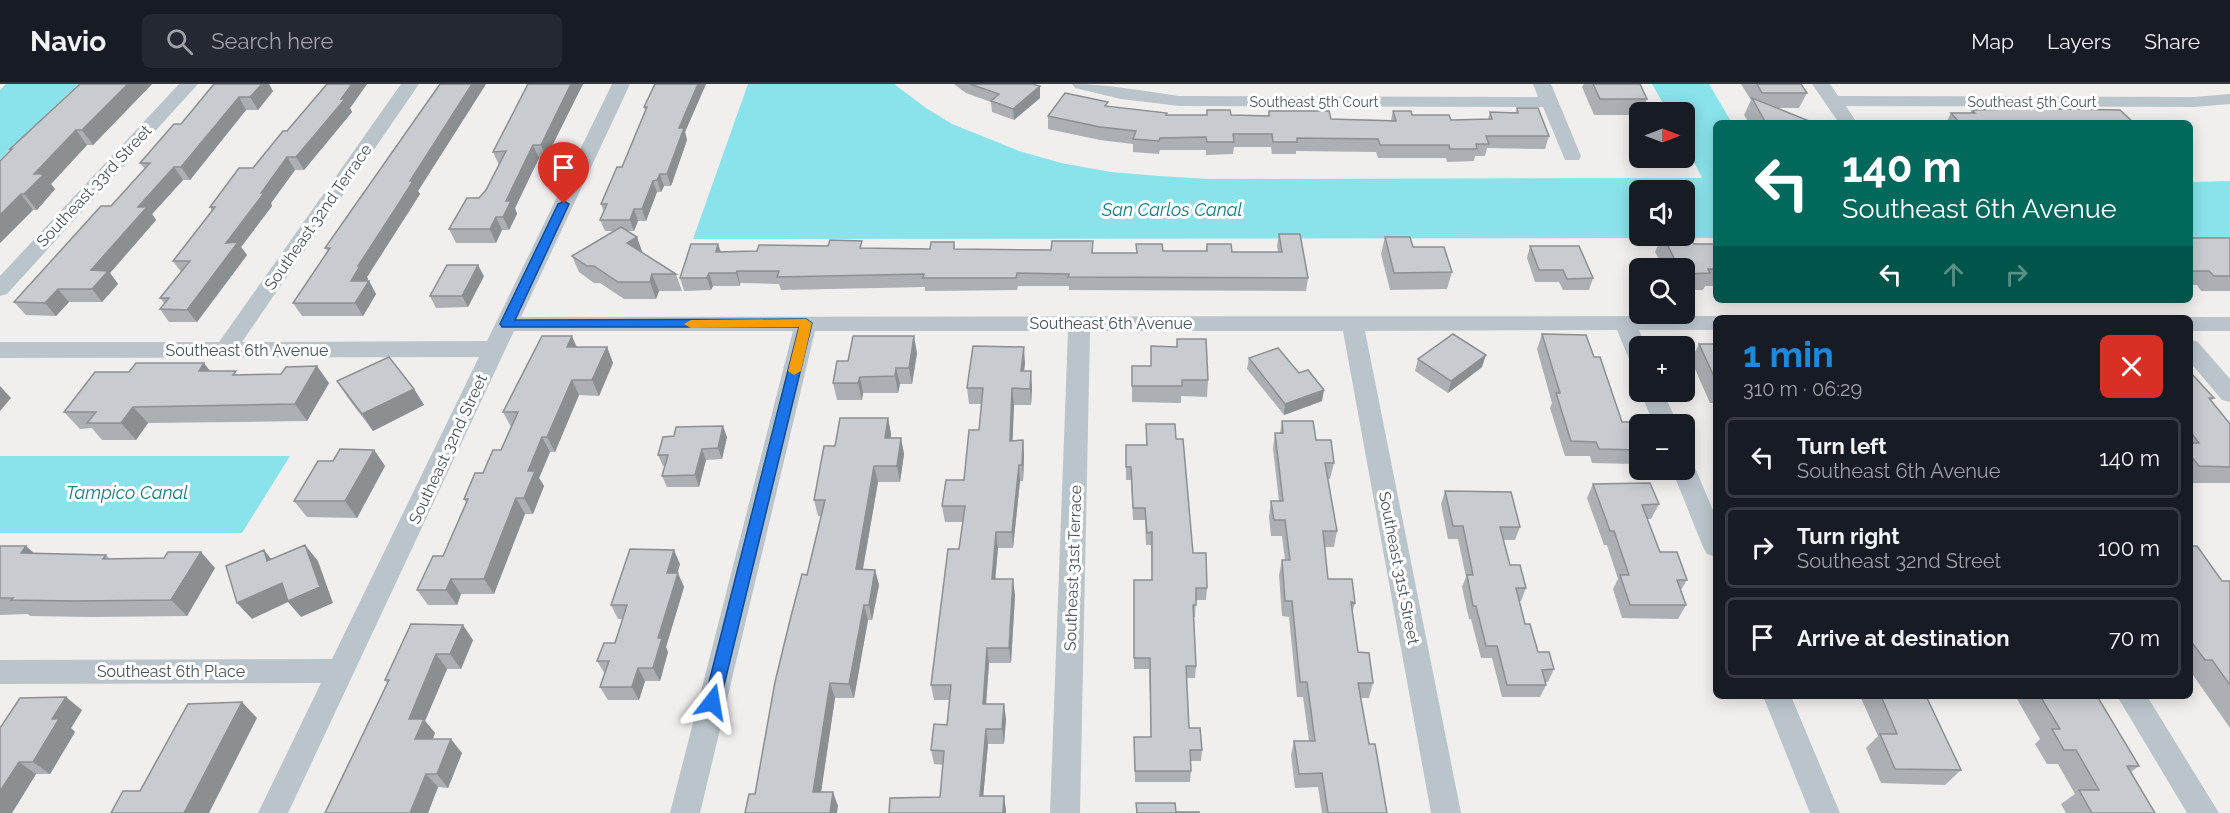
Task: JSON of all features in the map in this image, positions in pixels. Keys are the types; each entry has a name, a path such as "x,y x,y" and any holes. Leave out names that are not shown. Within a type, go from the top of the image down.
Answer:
{"street":[{"name":"Southeast 33rd Street","path":"0,289 189,84"},
{"name":"Southeast 32nd Terrace","path":"225,350 410,84"},
{"name":"Southeast 32nd Street","path":"273,813 621,84"},
{"name":"Southeast 5th Court","path":"1080,84 1131,95 1179,101 1550,102"},
{"path":"1542,84 1572,156"},
{"path":"1821,84 1846,120"},
{"name":"Southeast 5th Court","path":"1833,102 2194,102 2230,99"},
{"path":"685,813 806,323"},
{"name":"Southeast 31st Terrace","path":"1065,813 1078,323"},
{"name":"Southeast 31st Street","path":"1353,323 1446,813"},
{"path":"1624,323 1630,336"},
{"name":"Southeast 6th Avenue","path":"507,324 1713,323"},
{"path":"2193,324 2230,324"},
{"name":"Southeast 6th Avenue","path":"0,350 495,350"},
{"path":"2193,351 2230,394"},
{"path":"1688,480 1713,540"},
{"name":"Southeast 6th Place","path":"0,672 342,671"},
{"path":"1778,699 1825,813"},
{"path":"2133,699 2204,813"}],"water":[{"path":"6,84 78,84 0,159 0,90"},
{"name":"San Carlos Canal","path":"748,84 894,84 952,124 1019,151 1061,163 1111,172 1209,179 1702,178 1695,164 1695,102 1662,102 1652,84 1709,84 1730,120 1713,120 1713,238 1695,238 1695,180 1629,180 1629,238 693,239"},
{"path":"2230,181 2230,238 2193,238 2193,182"},
{"name":"Tampico Canal","path":"0,456 290,456 242,533 0,533"}],"building":[{"path":"80,84 128,84 82,130 76,130 34,174 44,174 0,215 0,161"},
{"path":"214,84 262,84 250,97 239,97 181,167 174,167 138,207 147,207 91,270 108,271 92,289 58,289 45,303 14,302 101,206 111,206 150,163 140,163 174,124 181,124"},
{"path":"327,84 352,84 341,99 345,99 296,157 287,157 261,193 264,193 226,243 238,242 187,310 160,309 169,298 160,298 190,261 173,261 215,207 210,207 239,168 253,168 283,131 287,131"},
{"path":"440,84 472,84 358,266 360,266 351,281 369,281 355,303 293,303 330,248 325,248"},
{"path":"528,84 571,84 541,145 533,145 506,201 511,201 503,217 496,217 490,229 449,229 467,198 479,198 486,190 506,151 493,152"},
{"path":"655,84 698,84 679,128 684,128 667,174 660,174 657,180 653,181 642,209 634,209 630,220 600,220 607,204 601,204 617,167 622,167"},
{"path":"970,84 1040,86 1013,109 991,101 999,94"},
{"path":"1593,84 1640,84 1647,99 1600,99"},
{"path":"1757,84 1801,84 1807,93 1762,93"},
{"path":"1065,93 1108,102 1105,106 1167,113 1166,115 1207,115 1207,110 1230,110 1231,115 1269,116 1269,111 1329,111 1331,119 1396,121 1393,111 1411,111 1412,115 1449,115 1451,120 1492,119 1490,112 1518,113 1517,108 1538,108 1549,136 1486,136 1489,144 1476,144 1477,149 1450,149 1449,145 1380,145 1378,139 1297,138 1297,142 1273,142 1272,134 1233,134 1234,142 1207,142 1206,137 1160,138 1159,141 1133,139 1136,131 1100,127 1048,116"},
{"path":"1752,98 1807,120 1764,120"},
{"path":"2009,109 2120,110 2131,120 1957,120 1951,113"},
{"path":"621,227 637,237 627,243 676,274 652,274 650,282 618,282 594,266 587,266 572,256"},
{"path":"1279,234 1300,234 1308,278 1068,277 1069,274 1017,273 1016,278 923,278 924,274 777,277 779,271 737,271 736,273 709,273 707,278 680,278 691,244 718,244 716,252 757,251 759,245 828,246 830,240 862,241 860,248 930,249 931,242 954,242 954,249 1051,250 1052,241 1093,241 1092,253 1137,253 1136,244 1162,244 1163,251 1207,251 1207,244 1231,244 1232,252 1282,252"},
{"path":"1385,237 1410,237 1413,247 1444,247 1452,272 1394,273"},
{"path":"2193,238 2230,238 2230,276 2214,276 2209,271 2193,271"},
{"path":"1713,244 1713,269 1708,269 1710,273 1695,274 1695,258 1674,258 1668,246"},
{"path":"1530,246 1579,246 1593,278 1567,279 1563,270 1539,270"},
{"path":"447,265 478,265 462,296 430,296"},
{"path":"1453,334 1486,355 1451,381 1418,359"},
{"path":"1542,334 1586,335 1594,357 1600,357 1622,422 1629,422 1629,450 1599,449 1596,442 1571,441 1556,393 1560,393"},
{"path":"542,336 572,336 567,347 607,347 592,380 572,380 547,437 542,437 528,471 535,471 524,498 516,498 484,579 451,579 446,590 417,590 433,556 443,556 468,499 464,499 475,473 483,473 493,450 501,450 518,412 503,412"},
{"path":"853,336 914,336 909,368 896,368 895,376 860,377 858,383 833,383 837,361 848,361"},
{"path":"1177,339 1206,339 1208,380 1182,380 1182,386 1132,386 1132,366 1151,366 1151,346 1177,347"},
{"path":"1699,344 1713,344 1713,374"},
{"path":"973,346 1024,347 1021,371 1031,371 1030,389 1012,388 1010,441 1023,440 1022,465 1019,465 1012,532 996,532 992,579 1013,579 1009,648 987,648 983,704 1004,704 1002,729 986,729 980,796 1004,796 1003,813 889,813 890,798 940,797 944,751 931,750 934,724 947,725 951,685 931,685 948,549 959,549 965,506 942,506 946,480 964,480 969,430 979,430 983,388 967,388"},
{"path":"1278,348 1299,373 1308,370 1324,390 1285,404 1249,358"},
{"path":"389,357 414,389 362,414 337,381"},
{"path":"136,363 204,363 199,371 236,371 233,375 281,374 286,367 317,366 295,404 133,407 121,423 87,423 96,412 64,412 95,372 129,372"},
{"path":"2193,375 2214,398 2209,398 2230,424 2230,467 2199,466 2193,459 2193,443 2199,443 2193,435"},
{"path":"840,418 888,418 885,438 901,438 897,466 874,466 856,569 875,570 869,605 864,605 849,684 830,683 813,792 833,792 830,813 745,813 749,794 755,794 775,682 802,574 807,575 825,500 814,500 824,446 835,446"},
{"path":"1282,421 1313,421 1316,440 1331,440 1334,463 1325,463 1337,531 1323,531 1328,579 1352,579 1355,603 1351,602 1358,652 1369,653 1373,683 1358,683 1369,744 1375,744 1387,813 1328,813 1322,773 1299,774 1294,741 1315,741 1307,682 1300,682 1292,601 1285,601 1282,560 1290,560 1285,520 1274,520 1271,501 1283,501 1275,433 1283,433"},
{"path":"1146,424 1175,424 1176,439 1183,439 1193,553 1206,553 1207,588 1196,588 1196,605 1193,605 1196,666 1186,666 1189,728 1200,728 1202,750 1190,750 1191,771 1135,771 1134,737 1151,737 1150,658 1134,658 1134,580 1152,580 1152,532 1147,533 1145,508 1133,508 1131,467 1126,467 1126,445 1147,445"},
{"path":"723,426 718,448 702,449 695,475 662,476 668,455 658,455 663,437 674,436 676,427"},
{"path":"340,449 374,450 345,501 294,501 318,461 333,461"},
{"path":"1650,483 1659,504 1642,505 1660,552 1677,552 1687,580 1677,580 1686,605 1630,605 1620,575 1629,575 1614,531 1610,531 1593,484"},
{"path":"1445,491 1511,492 1520,527 1500,527 1510,565 1520,565 1526,588 1516,588 1525,624 1530,624 1538,652 1549,652 1554,669 1542,670 1546,685 1507,685 1497,646 1486,646 1476,606 1473,606 1467,575 1473,575 1463,526 1453,526"},
{"path":"305,545 320,587 288,601 282,583 237,603 226,566 264,550 267,561"},
{"path":"0,546 26,546 21,553 106,555 103,559 164,558 168,552 201,552 171,600 11,600 13,598 0,598"},
{"path":"2193,546 2197,546 2222,581 2230,581 2230,685 2212,660 2205,660 2193,644"},
{"path":"630,549 674,550 667,573 678,573 658,638 662,638 653,668 638,668 632,687 600,687 609,661 597,661 604,643 615,643 627,605 611,605"},
{"path":"411,624 463,625 450,654 436,654 409,719 424,719 415,739 451,739 437,774 426,774 410,813 325,813 389,680 385,680"},
{"path":"66,697 52,719 59,719 33,762 19,762 0,791 0,728 20,698"},
{"path":"1882,699 1927,699 1961,770 1895,769 1880,734 1897,734"},
{"path":"2042,699 2099,699 2139,766 2127,766 2155,813 2092,813 2079,790 2099,790 2076,750 2064,750 2052,729 2060,729"},
{"path":"242,702 184,813 111,813 123,791 140,791 188,704"},
{"path":"1136,803 1175,803 1176,812 1199,813 1137,813"}],"slow traffic":[{"path":"691,324 806,323 794,371"}],"route":[{"path":"564,204 507,324 806,323 712,702"}]}
